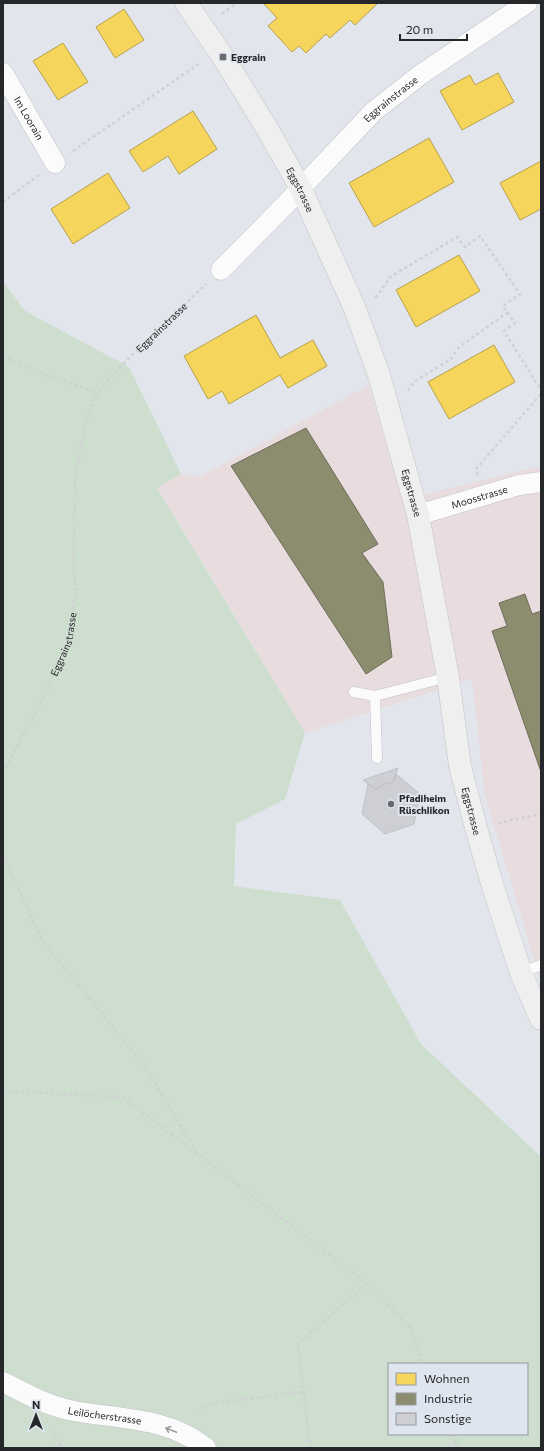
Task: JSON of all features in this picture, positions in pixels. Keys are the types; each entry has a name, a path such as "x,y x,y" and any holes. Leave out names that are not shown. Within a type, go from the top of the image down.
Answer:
{"main road":[{"name":"Eggstrasse","path":"186,3 224,57 268,130 301,189 349,294 379,375 418,515 448,677 460,766 493,887 521,973 541,1019"}],"street":[{"name":"Eggrainstrasse","path":"221,270 301,189 373,112 420,75 527,3"},
{"name":"Im Loorain","path":"3,73 55,163"},
{"name":"Moosstrasse","path":"418,515 519,485 541,482"},
{"name":"Leilöcherstrasse","path":"3,1382 33,1399 73,1411 137,1419 170,1429 198,1441 206,1448"}],"lane":[{"path":"354,692 375,696 448,677"},
{"path":"375,696 377,758"},
{"path":"521,973 541,965"}],"path":[{"path":"222,14 236,3"},
{"path":"3,202 55,163 200,63"},
{"path":"374,298 378,295 390,277 457,237 464,247 480,236 520,294 503,306 515,323 504,331 541,390"},
{"name":"Eggrainstrasse","path":"3,773 42,700 68,642 75,597 75,476 85,425 97,393 116,371 221,270"},
{"path":"403,393 407,392 414,382 451,359 458,348 508,312"},
{"path":"3,355 15,363 97,393"},
{"path":"484,495 476,469 541,394"},
{"path":"476,828 541,814"},
{"path":"3,855 42,940 143,1064 197,1154"},
{"path":"3,1091 122,1097 367,1283 409,1326 424,1363"},
{"path":"310,1448 298,1344 367,1283"},
{"path":"170,1429 212,1403 303,1392"},
{"path":"453,1435 459,1448"},
{"path":"449,1448 456,1442"}],"shaded area":[{"path":"369,385 402,500 541,466 541,982 485,796 472,679 305,733 157,487 181,474 199,477"}],"green space":[{"path":"3,281 25,311 129,367 181,474 157,488 305,733 285,799 236,824 234,886 340,900 421,1044 541,1157 541,1448 3,1448"}],"building: Wohnen":[{"path":"264,4 377,4 355,25 350,20 330,38 326,34 306,53 299,46 292,52 268,26 277,18"},
{"path":"124,9 144,40 115,58 96,27"},
{"path":"63,43 88,82 58,100 33,61"},
{"path":"498,73 514,102 462,130 440,91 470,75 475,85"},
{"path":"193,111 217,149 179,174 168,156 143,172 129,151"},
{"path":"429,138 454,182 374,227 349,183"},
{"path":"541,161 541,209 520,220 500,183"},
{"path":"108,173 130,208 73,244 51,209"},
{"path":"459,255 480,291 416,327 396,290"},
{"path":"256,315 280,358 313,340 327,366 288,388 280,375 229,404 222,391 208,399 184,356"},
{"path":"494,345 515,382 449,419 428,382"}],"building: Industrie":[{"path":"306,428 378,544 362,553 383,582 392,657 366,674 231,466"},
{"path":"525,594 532,614 541,611 541,772 492,631 507,626 499,603"}],"building: Sonstige":[{"path":"398,768 393,782 387,784 384,783 382,786 375,789 363,780"},
{"name":"Pfadiheim Rüschlikon","path":"396,774 420,794 414,824 385,834 362,814 368,784 375,789 382,786 384,783 387,784 393,782"}],"place":[{"name":"Eggrain","path":"223,57"},
{"name":"Pfadiheim Rüschlikon","path":"391,804"}]}
